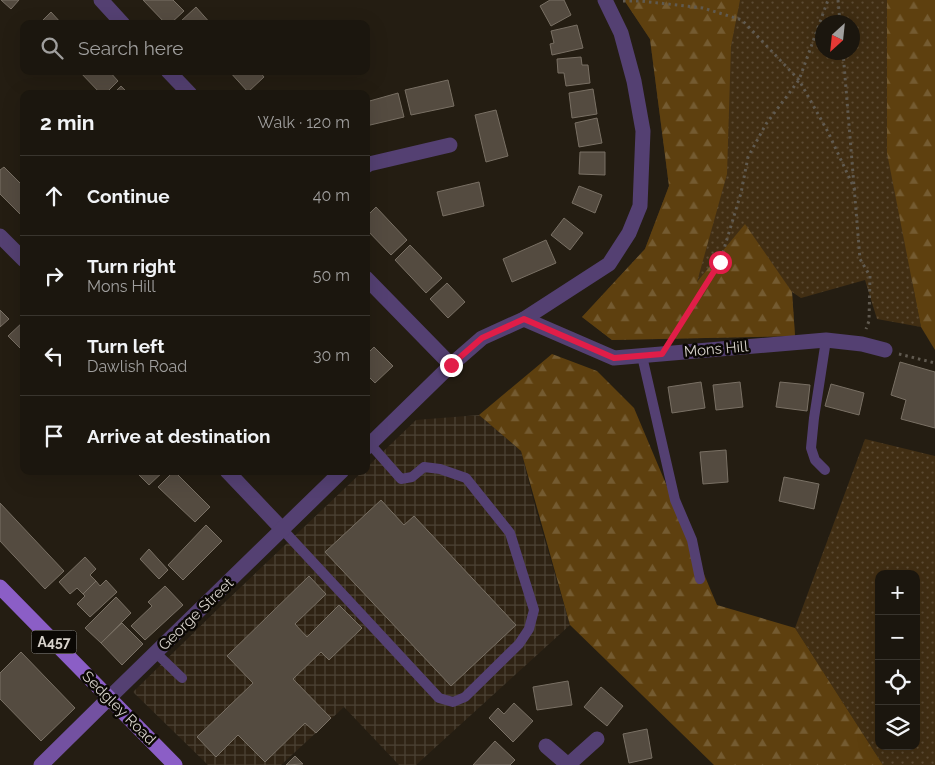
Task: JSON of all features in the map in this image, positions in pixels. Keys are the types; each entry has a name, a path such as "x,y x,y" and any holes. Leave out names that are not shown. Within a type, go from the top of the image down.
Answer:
{"main road":[{"name":"Sedgley Road","path":"0,586 175,765"},
{"path":"41,765 109,698"}],"street":[{"path":"101,0 120,20"},
{"path":"370,444 451,365 482,338 524,319 609,264 629,233 640,206 643,132 634,81 620,33 605,0"},
{"path":"172,75 186,90"},
{"path":"370,164 450,145"},
{"path":"0,236 20,256"},
{"path":"370,282 451,365"},
{"name":"Mons Hill","path":"524,319 614,358 826,340 862,344 885,350"},
{"path":"231,475 283,530"},
{"name":"George Street","path":"109,698 338,475"},
{"path":"546,746 568,765 597,739"}],"lane":[{"path":"825,470 815,460 811,448 826,340"},
{"path":"642,356 676,500 692,540 700,579"},
{"path":"283,530 439,698 454,702 465,697 518,644 529,629 534,610 510,533 466,478 424,467 412,477 401,480 370,448"},
{"path":"156,653 182,678"}],"path":[{"path":"605,0 641,1 703,8 742,20 799,80 828,132 855,190"},
{"path":"662,354 720,262 742,193 748,157 766,124 799,80 828,0"},
{"path":"838,0 839,15"},
{"path":"843,60 860,259 870,276 868,321 862,344"},
{"path":"885,350 935,363"}],"shaded area":[{"path":"624,0 935,0 935,282 912,281 921,327 877,319 865,280 801,298 792,292 795,336 612,340 582,317 645,249 669,186 650,39"},
{"path":"479,415 521,451 536,510 570,625 416,765 399,765 344,707 281,765 208,765 133,692 359,475 370,475 370,464 416,420"},
{"path":"865,439 935,456 935,765 883,765 795,628"}],"green space":[{"path":"624,0 740,0 731,46 727,174 697,282 745,224 792,292 795,336 612,340 582,317 645,249 669,186 650,39"},
{"path":"887,0 935,0 935,350 921,327 887,153"},
{"path":"552,354 597,371 634,408 717,605 795,628 883,765 714,765 570,625 521,451 479,415"}],"building":[{"path":"1,0 19,0 11,9"},
{"path":"143,0 173,0 184,11 174,20 162,20"},
{"path":"550,0 564,0 571,15 551,26 540,6"},
{"path":"196,7 207,20 182,20"},
{"path":"51,12 58,20 43,20"},
{"path":"577,25 583,48 552,55 550,44 554,43 551,31"},
{"path":"581,57 582,65 588,65 590,83 566,86 564,73 558,73 557,59"},
{"path":"83,75 113,75 118,81 109,90 97,90"},
{"path":"233,75 262,75 264,77 250,90 246,90"},
{"path":"448,80 454,106 411,115 405,90"},
{"path":"121,86 125,90 117,90"},
{"path":"593,89 597,114 572,118 569,93"},
{"path":"398,93 404,117 370,125 370,101"},
{"path":"496,110 508,156 486,162 475,115"},
{"path":"597,118 602,143 579,147 575,123"},
{"path":"580,152 605,152 605,175 579,174"},
{"path":"4,167 20,183 20,214 0,194 0,170"},
{"path":"479,182 484,206 443,216 437,192"},
{"path":"579,186 602,195 595,213 572,203"},
{"path":"376,207 407,240 391,255 370,233 370,213"},
{"path":"564,218 583,233 570,250 551,235"},
{"path":"546,240 556,263 512,282 503,259"},
{"path":"410,245 442,278 426,293 395,260"},
{"path":"447,283 465,302 448,318 430,299"},
{"path":"0,310 9,319 0,327"},
{"path":"20,325 20,348 8,336"},
{"path":"374,347 393,366 375,383 370,378 370,351"},
{"path":"900,362 935,372 935,428 901,419 906,400 891,395"},
{"path":"701,382 705,408 672,413 668,387"},
{"path":"740,382 743,407 716,410 713,385"},
{"path":"780,382 810,385 807,411 776,407"},
{"path":"831,384 864,393 859,415 825,406"},
{"path":"726,450 728,482 703,484 700,452"},
{"path":"139,475 160,475 149,485"},
{"path":"170,475 178,475 210,507 195,522 158,487"},
{"path":"784,477 819,484 814,509 779,501"},
{"path":"381,500 404,525 414,516 516,625 451,686 325,552"},
{"path":"0,503 64,571 45,589 0,541"},
{"path":"206,525 222,541 183,580 168,565"},
{"path":"149,549 168,570 159,579 140,559"},
{"path":"85,557 96,569 90,575 96,581 83,594 77,588 70,594 59,582"},
{"path":"309,576 326,594 295,624 307,637 339,605 362,628 329,660 321,652 293,679 331,718 316,733 305,723 265,762 238,735 216,757 197,737 253,683 227,656"},
{"path":"106,580 117,592 90,617 77,604 85,596 83,594 96,581 100,586"},
{"path":"165,586 183,605 145,640 131,626 152,606 148,602"},
{"path":"116,597 131,613 101,643 85,628"},
{"path":"122,623 143,644 122,665 101,643"},
{"path":"21,652 75,708 41,741 0,699 0,673"},
{"path":"568,681 572,705 537,710 533,687"},
{"path":"601,687 623,706 607,726 584,707"},
{"path":"514,703 533,721 513,742 489,718 498,708 504,714"},
{"path":"647,729 652,758 629,763 623,734"},
{"path":"495,741 515,760 510,765 473,765"},
{"path":"295,756 303,764 286,765"}],"route":[{"path":"451,365 482,338 524,319 614,358 662,354 720,262"}]}
